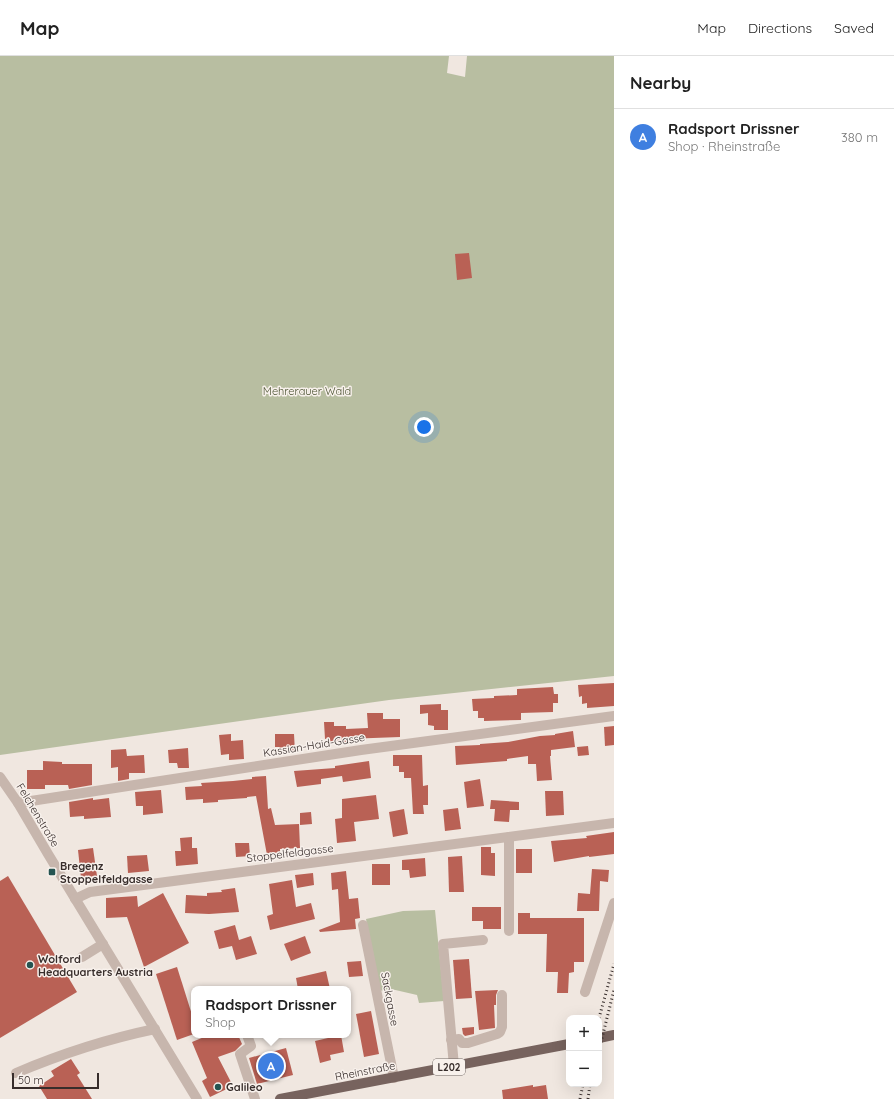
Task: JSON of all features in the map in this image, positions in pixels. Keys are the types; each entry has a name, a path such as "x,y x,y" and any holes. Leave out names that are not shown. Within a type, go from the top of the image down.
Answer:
{"main road":[{"path":"602,1037 614,1035"},
{"name":"Rheinstraße","path":"280,1099 566,1045"}],"street":[{"name":"Kassian-Haid-Gasse","path":"18,803 362,750 614,716"},
{"name":"Felchenstraße","path":"0,777 18,803 197,1099"},
{"name":"Stoppelfeldgasse","path":"75,899 90,892 614,823"},
{"path":"509,837 509,931"},
{"path":"585,992 614,903"},
{"name":"Sackgasse","path":"363,925 394,1078"},
{"path":"454,1066 443,944 483,940"},
{"path":"82,957 103,944"},
{"path":"451,1040 459,1039 462,1043 468,1043 500,1032 502,1027 502,995"},
{"path":"16,1073 99,1043 155,1030"},
{"path":"248,1038 251,1046 240,1054 255,1099"}],"green space":[{"name":"Mehrerauer Wald","path":"0,56 449,56 447,73 465,77 467,56 614,56 614,676 389,700 0,755"},
{"path":"435,910 444,1001 419,1003 417,995 391,989 379,991 366,919 403,911"}],"building":[{"path":"469,253 472,278 457,280 455,254"},
{"path":"614,683 614,706 587,708 587,703 582,704 582,696 579,697 578,685"},
{"path":"553,687 554,694 558,694 558,703 553,703 553,712 521,713 521,720 484,721 484,718 478,718 478,711 473,711 472,699 517,695 517,689"},
{"path":"441,704 441,710 448,710 448,730 434,730 434,726 428,725 428,713 420,714 420,705"},
{"path":"367,713 383,713 383,719 400,719 400,737 346,739 346,744 330,744 330,738 325,739 324,722 334,722 334,726 346,726 346,729 368,728"},
{"path":"614,726 614,745 605,746 604,727"},
{"path":"573,731 575,747 551,750 552,780 537,781 536,764 528,764 528,756 507,759 507,761 456,765 455,746 508,742"},
{"path":"231,734 231,741 243,740 244,759 229,760 229,754 221,755 219,735"},
{"path":"275,734 294,734 295,752 280,753 279,747 275,747"},
{"path":"588,746 589,755 578,756 577,747"},
{"path":"188,748 189,768 178,768 177,763 169,763 168,750"},
{"path":"126,749 127,756 144,755 145,773 129,773 129,779 118,781 118,767 111,768 111,750"},
{"path":"393,755 422,755 423,786 428,785 428,805 423,805 424,814 413,814 411,778 404,778 404,772 399,772 399,766 393,766"},
{"path":"43,761 62,762 62,764 92,764 92,785 69,789 68,785 45,785 45,789 27,789 27,770 43,770"},
{"path":"369,761 371,778 343,782 342,776 321,779 321,784 297,787 294,771 335,768 335,766"},
{"path":"266,776 268,809 271,808 275,825 299,824 300,848 280,849 280,853 267,855 256,796 203,803 203,799 186,800 185,787 202,786 201,783 252,779 252,777"},
{"path":"480,779 484,806 467,808 464,782"},
{"path":"161,790 163,813 143,815 143,806 136,806 135,792"},
{"path":"545,791 563,791 564,815 546,816"},
{"path":"376,795 379,819 354,822 356,841 337,843 335,819 342,818 342,799"},
{"path":"93,798 93,800 109,798 111,817 84,819 84,816 70,817 69,802"},
{"path":"491,800 519,802 519,810 510,810 509,822 494,821 495,809 490,809"},
{"path":"458,808 461,829 445,831 443,810"},
{"path":"404,809 408,834 393,837 389,812"},
{"path":"311,812 312,824 300,825 300,813"},
{"path":"614,832 614,854 589,856 554,862 551,841 587,838 586,836"},
{"path":"192,837 192,848 197,848 198,864 176,866 175,851 181,851 180,838"},
{"path":"235,843 249,843 250,856 236,857"},
{"path":"481,847 491,847 491,853 495,853 495,876 481,875"},
{"path":"93,848 97,876 81,878 78,850"},
{"path":"516,849 532,849 532,873 516,873"},
{"path":"147,855 149,871 128,873 127,856"},
{"path":"462,856 464,892 449,892 448,857"},
{"path":"425,858 426,876 410,878 409,870 402,870 402,860"},
{"path":"372,864 390,864 390,885 372,885"},
{"path":"592,869 609,870 608,882 600,881 599,911 577,911 578,893 590,894"},
{"path":"346,871 349,899 358,898 360,918 355,919 356,929 320,932 319,930 340,922 338,889 332,890 331,873"},
{"path":"313,873 314,885 297,888 295,875"},
{"name":"Wolford Headquarters Austria","path":"8,876 77,992 0,1038 0,881"},
{"path":"292,880 296,907 311,903 315,919 270,930 267,916 273,914 269,884"},
{"path":"235,888 239,912 209,914 185,913 186,895 207,896 207,893 222,892 221,890"},
{"path":"163,893 189,943 144,967 127,917 106,918 106,898 137,896 138,907"},
{"path":"472,907 501,907 501,929 483,929 483,921 472,921"},
{"path":"518,913 530,913 530,918 584,918 584,962 574,962 574,972 569,973 568,993 557,993 558,972 546,972 547,934 518,934"},
{"path":"235,925 239,940 251,936 257,954 236,960 232,946 219,949 214,931"},
{"path":"305,936 311,953 291,961 284,944"},
{"path":"469,959 472,998 456,999 453,960"},
{"path":"361,961 363,976 349,977 347,962"},
{"path":"177,967 191,1011 191,1035 177,1040 156,974"},
{"path":"326,971 329,986 297,986 296,978"},
{"path":"498,990 496,995 496,1005 494,1005 495,1028 479,1030 475,991"},
{"path":"371,1011 379,1054 364,1057 356,1014"},
{"path":"474,1027 474,1034 465,1036 463,1034 462,1028"},
{"path":"202,1038 239,1038 242,1044 235,1051 218,1057 233,1086 210,1097 202,1081 207,1078 192,1042"},
{"path":"328,1038 342,1038 344,1052 330,1055 331,1060 320,1063 315,1041"},
{"path":"286,1048 293,1075 257,1084 249,1058"},
{"path":"71,1059 80,1073 77,1075 92,1099 47,1099 39,1086 54,1076 51,1071"},
{"path":"533,1085 533,1087 546,1085 548,1099 503,1099 502,1090"}],"railway":[{"path":"600,1015 614,964"},
{"path":"602,1038 614,990"},
{"path":"580,1099 582,1087"},
{"path":"588,1099 590,1087"}],"place":[{"name":"Bregenz Stoppelfeldgasse","path":"52,872"},
{"name":"Wolford Headquarters Austria","path":"30,965"},
{"name":"Radsport Drissner","path":"271,1066"},
{"name":"Galileo","path":"218,1087"}]}
